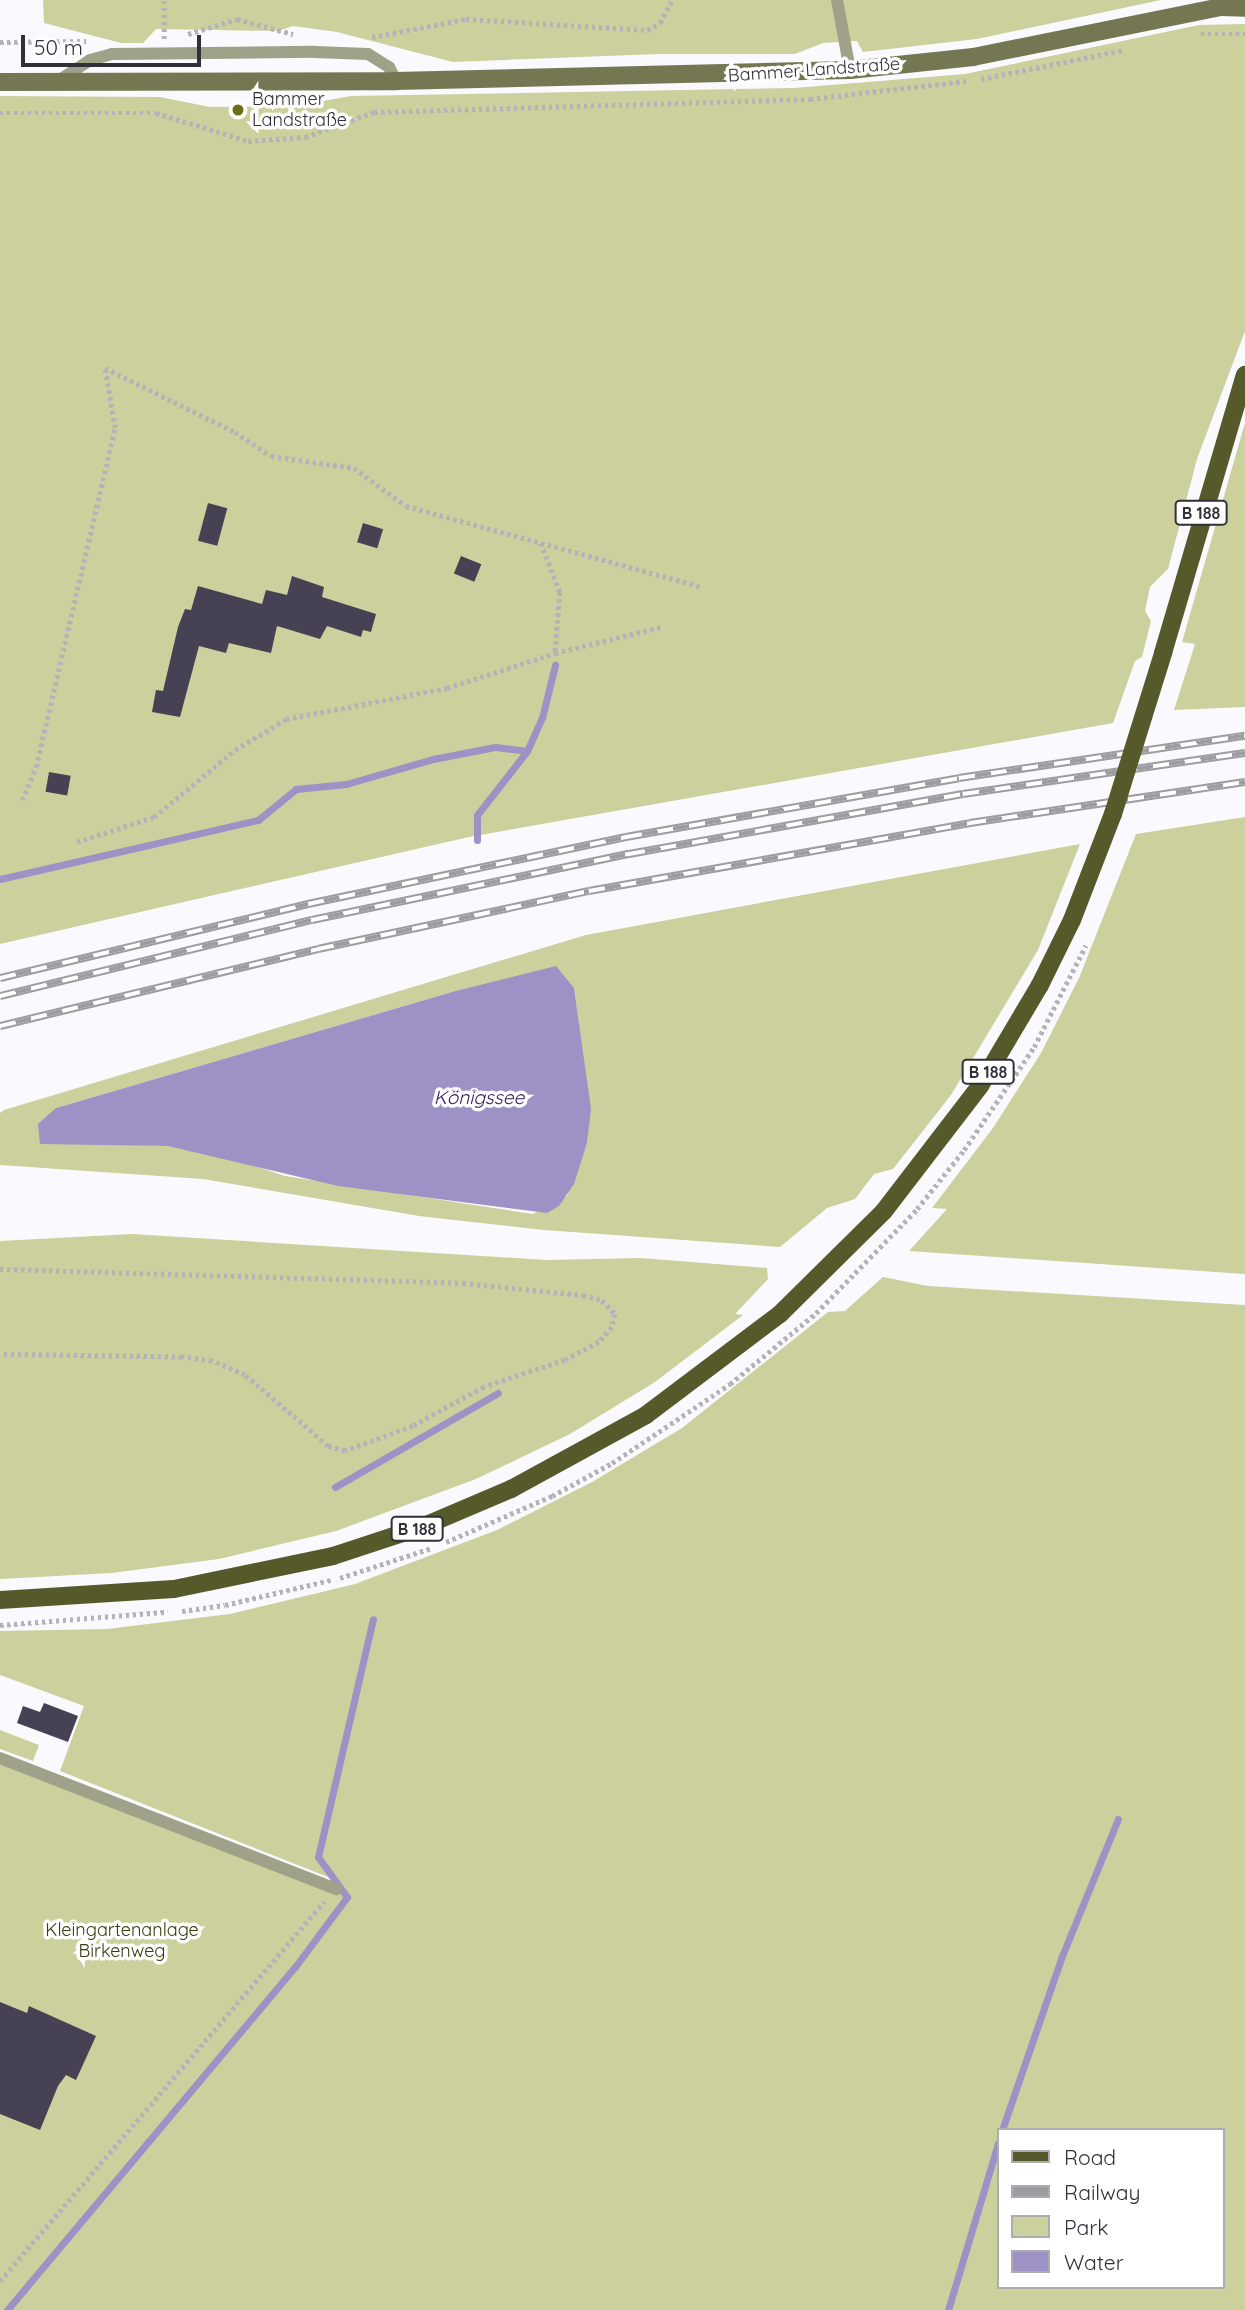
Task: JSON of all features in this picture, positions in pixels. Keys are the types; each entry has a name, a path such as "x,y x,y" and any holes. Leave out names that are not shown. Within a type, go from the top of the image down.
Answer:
{"main road":[{"name":"Bammer Landstraße","path":"0,82 396,81 850,70 973,57 1222,6 1245,8"},
{"name":"B 188","path":"0,1600 121,1595 232,1579 333,1556 424,1526 511,1489 604,1441 680,1392 780,1314 884,1211 980,1086 1040,985 1072,920 1114,814 1245,375"}],"lane":[{"path":"837,0 850,70"},
{"path":"57,82 90,60 112,54 315,52 368,54 388,67 396,81"},
{"path":"0,1758 336,1888"}],"path":[{"path":"164,0 164,41 178,39 205,26 237,19 301,37"},
{"path":"367,38 466,19 647,30 660,23 672,0"},
{"path":"22,800 36,768 115,428 105,368 235,432 271,456 354,468 406,506 703,587"},
{"path":"541,543 559,592 555,653"},
{"path":"77,842 154,817 236,750 286,719 447,688 555,653 661,627"},
{"path":"816,1313 917,1209"},
{"path":"0,1269 463,1283 583,1295 602,1300 615,1314 612,1327 599,1342 565,1360 484,1387 413,1426 345,1451 328,1446 245,1375 212,1361 182,1357 0,1354"},
{"path":"0,2281 336,1888"}],"green space":[{"path":"43,0 1161,0 977,39 863,52 857,41 823,43 795,54 658,54 453,62 337,32 293,26 278,31 156,29 143,43 121,43 44,23"},
{"path":"1245,24 1245,331 1197,459 1168,569 1150,587 1145,611 1151,621 1142,657 1135,661 1113,723 469,837 0,944 0,96 160,97 210,107 294,106 351,96 794,88 965,74 1199,25"},
{"path":"1245,423 1245,707 1174,710 1195,644 1182,642"},
{"path":"1245,817 1245,1274 909,1251 947,1209 932,1208 993,1128 1041,1053 1079,978 1136,834"},
{"path":"1080,844 1038,950 951,1095 893,1169 874,1174 855,1199 827,1208 780,1247 544,1230 419,1216 203,1179 0,1165 0,1113 4,1110 586,935","holes":["574,988 590,1109 587,1143 567,1196 533,1214 285,1176 231,1158 168,1146 102,1144 56,1108 452,992"]},
{"path":"132,1234 547,1260 640,1258 767,1268 768,1279 735,1314 743,1315 655,1382 570,1434 476,1479 336,1531 219,1559 112,1573 0,1579 0,1241"},
{"name":"Kleingartenanlage Birkenweg","path":"883,1277 928,1286 1245,1305 1245,2310 0,2310 0,1764 329,1889 333,1879 60,1771 84,1706 0,1675 0,1631 107,1629 230,1614 355,1584 497,1530 592,1482 682,1428 828,1312 845,1311"},
{"path":"0,1730 39,1745 33,1761 0,1749"}],"water":[{"name":"Königssee","path":"556,966 574,988 591,1109 587,1143 574,1184 559,1206 547,1213 338,1186 168,1146 40,1144 38,1124 56,1108 452,992"}],"building":[{"path":"208,503 227,508 217,546 198,541"},
{"path":"363,523 383,529 377,548 357,542"},
{"path":"461,556 481,564 474,582 454,574"},
{"path":"292,576 324,587 322,597 376,614 371,632 363,630 361,637 327,626 320,639 277,626 271,653 229,643 226,653 199,646 180,717 152,712 156,690 163,691 178,627 185,609 191,610 198,586 262,604 266,590 287,595"},
{"path":"49,772 71,776 67,796 46,792"},
{"path":"44,1703 78,1716 68,1742 17,1723 23,1706 40,1712"},
{"path":"0,2002 27,2013 29,2006 96,2036 76,2080 66,2075 58,2086 40,2130 0,2114"}],"waterway":[{"path":"477,840 477,815 527,751 542,718 555,665"},
{"path":"0,879 258,820 296,789 346,784 433,759 495,747 527,751"},
{"path":"335,1487 498,1393"},
{"path":"7,2310 295,1967 347,1897 318,1857 373,1619"},
{"path":"1003,2128 1062,1956 1118,1819"},
{"path":"948,2310 996,2150"}],"railway":[{"path":"0,978 308,904 626,837 959,778 1245,736"},
{"path":"0,996 312,920 629,854 963,794 1245,753"},
{"path":"0,1026 318,949 589,891 970,823 1245,782"}],"place":[{"name":"Bammer Landstraße","path":"238,110"}]}
